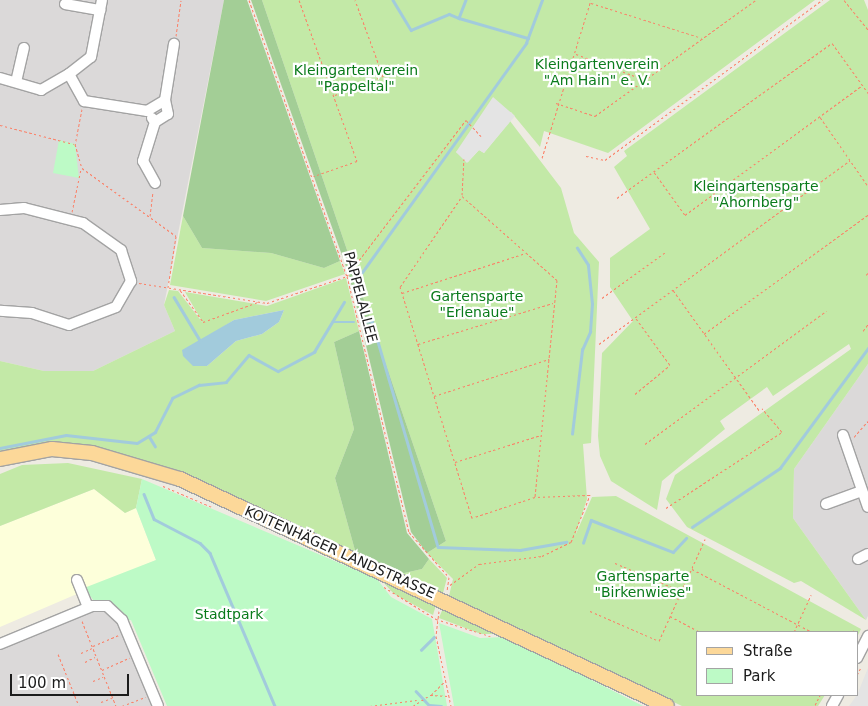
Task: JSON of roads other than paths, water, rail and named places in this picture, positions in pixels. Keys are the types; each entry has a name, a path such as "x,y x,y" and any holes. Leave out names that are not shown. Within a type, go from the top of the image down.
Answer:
{"main road":[{"name":"KOITENHÄGER LANDSTRASSE","path":"0,459 52,449 92,453 180,479 667,706"}],"street":[{"path":"0,78 41,90 69,74 91,58 101,5 65,4"},
{"path":"155,183 143,161 155,122 168,114 165,100 174,44"},
{"path":"16,82 24,48"},
{"path":"69,74 84,101 148,111 165,100"},
{"path":"148,111 155,122"},
{"path":"0,210 24,208 83,222 121,250 131,281 116,307 69,325 32,313 0,312"},
{"path":"844,438 868,507"},
{"path":"826,504 862,491"},
{"path":"77,580 83,609"},
{"path":"0,644 83,609 113,609 127,632 158,706"},
{"path":"858,656 867,639"}],"water":[{"path":"284,310 279,322 262,334 236,341 207,366 193,366 183,356 182,350 234,320"}],"waterway":[{"path":"393,0 411,30 449,14 459,18"},
{"path":"466,0 459,18 528,38"},
{"path":"358,278 526,43 542,0"},
{"path":"572,434 582,350 590,332 592,304 588,265 577,248"},
{"path":"174,297 201,342"},
{"path":"0,448 66,435 137,443 155,432 172,398 199,385 226,382 249,355 278,371 314,352 344,302"},
{"path":"363,322 372,321 438,547 520,550 566,542"},
{"path":"334,322 354,322"},
{"path":"692,527 780,468 868,348"},
{"path":"149,436 155,446"},
{"path":"144,494 154,519 200,543 210,553 275,706"},
{"path":"583,543 591,520 673,552 686,538"},
{"path":"421,650 434,637"},
{"path":"416,691 429,705 441,706"}],"park label":[{"name":"Kleingartenverein \"Am Hain\" e. V.","path":"597,72"},
{"name":"Kleingartenverein \"Pappeltal\"","path":"356,78"},
{"name":"Kleingartensparte \"Ahornberg\"","path":"756,194"},
{"name":"Gartensparte \"Erlenaue\"","path":"477,304"},
{"name":"Gartensparte \"Birkenwiese\"","path":"643,584"},
{"name":"Stadtpark","path":"229,614"}]}
